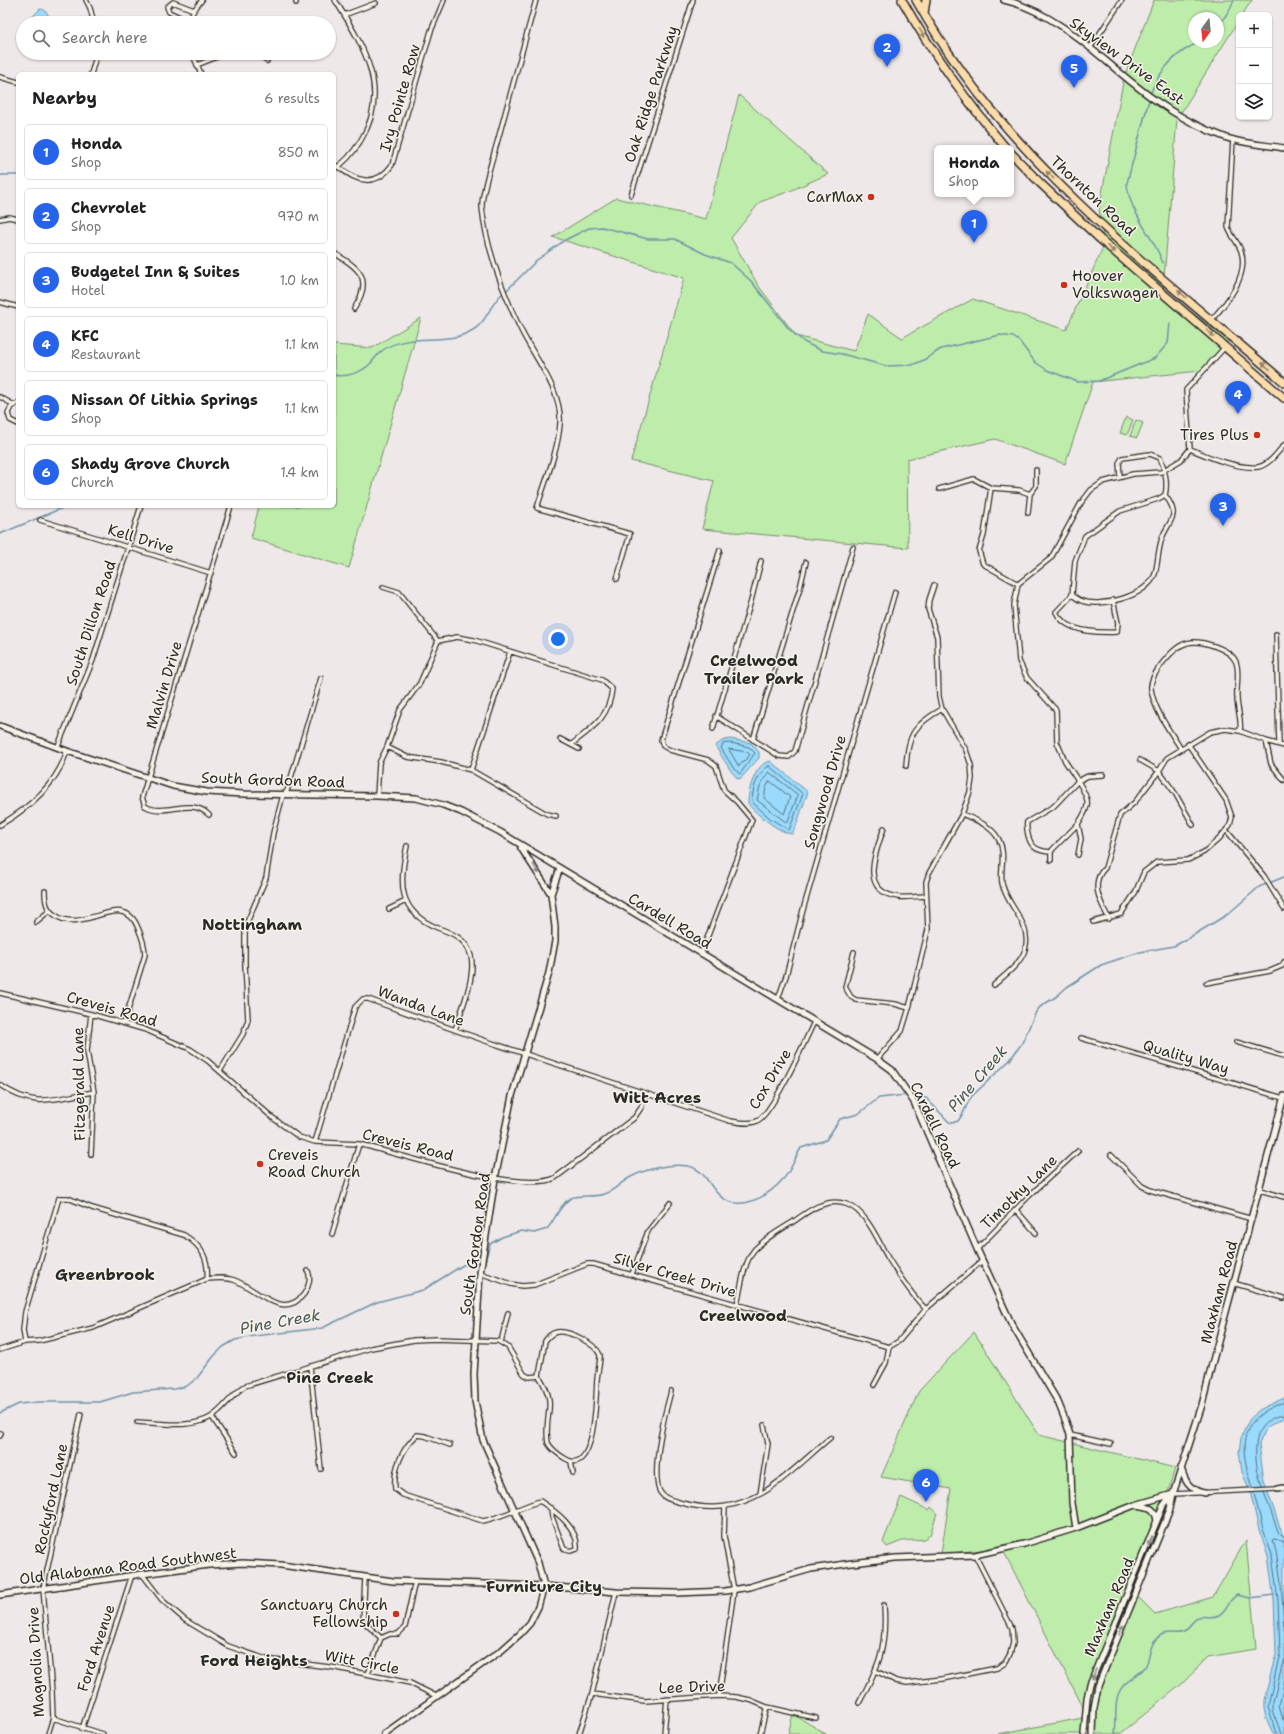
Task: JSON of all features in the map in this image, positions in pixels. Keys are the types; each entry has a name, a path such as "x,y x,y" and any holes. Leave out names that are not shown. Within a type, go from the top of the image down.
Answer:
{"highway":[{"path":"902,0 937,56 974,108 1004,145"},
{"name":"Thornton Road","path":"916,0 951,58 994,116 1042,167 1093,217 1284,382"},
{"path":"924,15 926,0"},
{"name":"Thornton Road","path":"1014,156 1040,183 1101,240 1284,398"}],"street":[{"path":"86,0 92,16"},
{"path":"191,16 202,0"},
{"path":"335,0 366,57 374,83 374,98 371,118 363,137 356,148 338,166"},
{"name":"Ivy Pointe Row","path":"338,166 358,179 371,180 383,175 392,165 431,31 444,0"},
{"path":"536,0 491,164 482,206 488,238 501,284 520,329 545,373 559,406 560,423 557,441 537,508 630,534 617,579"},
{"name":"Oak Ridge Parkway","path":"631,195 694,0"},
{"name":"Skyview Drive East","path":"1004,0 1032,9 1090,48 1155,100 1203,127 1233,139 1284,148"},
{"path":"1090,48 1122,0"},
{"path":"177,16 169,12 167,6 170,3 176,2 194,10"},
{"path":"344,15 376,3"},
{"path":"91,72 94,60"},
{"path":"195,60 200,72"},
{"path":"197,65 210,60"},
{"path":"0,76 16,81"},
{"path":"1212,319 1231,295 1243,264 1241,250 1230,234 1228,227 1233,139"},
{"path":"0,219 9,217 16,219"},
{"path":"336,254 352,264 360,273 364,284 363,294 354,309"},
{"path":"0,302 16,306"},
{"path":"1051,860 1051,852 1078,824 1088,809 1087,795 1065,761 1057,742 1055,732 1057,724 1056,710 1026,678 1019,660 1014,605 1018,584 1051,558 1081,503 1091,490 1103,482 1164,471 1181,460 1190,449 1186,390 1225,347"},
{"path":"0,397 16,404 9,410 9,416 13,422 16,423"},
{"path":"1190,449 1224,463 1259,467 1270,460 1284,445"},
{"path":"1072,595 1083,602 1113,600 1137,594 1150,583 1155,574 1163,537 1174,516 1174,509 1165,495 1166,490 1164,471 1160,458 1150,454 1122,458 1119,463 1120,478"},
{"path":"1028,513 1030,494 1036,486 1036,470"},
{"path":"939,489 974,479 991,488 1009,488 1030,494"},
{"path":"991,488 984,535 979,551 983,564 1018,584"},
{"path":"1113,600 1118,623 1117,632 1091,631 1072,627 1059,619 1056,612 1072,595 1075,561 1086,536 1120,511 1158,499 1165,495"},
{"name":"South Dillon Road","path":"58,746 93,660 140,508"},
{"name":"Malvin Drive","path":"209,815 203,809 193,806 179,807 163,811 152,810 145,806 142,797 230,508"},
{"name":"Kell Drive","path":"40,520 211,573"},
{"path":"716,716 779,756 789,757 795,751 853,547"},
{"path":"701,954 752,820 737,802 724,790 716,766 708,760 670,750 663,746 661,740 720,550"},
{"path":"712,729 751,601 761,561"},
{"path":"753,740 800,588 806,562"},
{"path":"878,1059 902,1031 928,930 926,882 929,873 962,814 970,792 971,765 963,743 942,708 939,697 937,637 928,609 928,600 934,584"},
{"path":"383,588 399,592 438,641"},
{"name":"Songwood Drive","path":"778,999 786,976 803,910 895,592"},
{"path":"1276,634 1279,744"},
{"path":"438,641 457,637 474,640 602,680 612,689 610,703 598,723 572,744"},
{"path":"377,796 379,763 388,747 400,710 420,683 438,641"},
{"path":"1181,749 1165,724 1154,701 1151,682 1153,676 1178,647 1187,643 1206,644 1227,651 1235,661 1238,676 1237,704 1241,718 1240,731"},
{"path":"471,770 510,652"},
{"path":"220,1071 243,1034 248,1020 245,927 266,878 273,833 283,796 287,791 321,678"},
{"path":"906,766 907,748 914,729 924,719 942,708"},
{"name":"South Gordon Road","path":"0,726 58,746 67,751 148,778 208,792 283,796 377,796 416,798 443,805 478,820 520,845"},
{"path":"1109,919 1099,899 1097,883 1099,874 1105,868 1120,815 1135,802 1167,758 1210,732 1225,730 1240,731 1266,742 1284,746"},
{"path":"560,739 572,744 579,750"},
{"path":"1266,742 1271,764 1284,780"},
{"path":"1093,922 1109,919 1121,914 1136,893 1144,872 1157,862 1188,860 1204,852 1219,839 1226,830 1232,817 1226,800 1188,744"},
{"path":"388,747 407,757 441,762 471,770 547,814 556,816"},
{"path":"0,825 20,813 36,799 56,774 67,751"},
{"path":"1140,760 1159,771 1175,793 1193,825"},
{"path":"1051,852 1039,851 1032,846 1027,828 1027,822 1054,806 1078,781 1088,776 1103,775"},
{"path":"962,814 988,827 999,839 1003,856 1002,882 1007,898 1020,918 1026,936 1026,946 1022,957 994,985"},
{"path":"1078,824 1081,839 1078,855"},
{"path":"884,828 873,862 872,876 882,890 890,895 899,897 926,896"},
{"path":"1226,830 1264,876 1284,909"},
{"path":"520,845 535,866 551,894"},
{"name":"Cardell Road","path":"520,845 878,1059 892,1070 901,1081 914,1102 977,1250 1012,1325 1058,1402 1070,1435 1072,1503 1076,1528"},
{"path":"407,846 401,880 406,901 424,921 456,935 468,948 471,955 471,978 455,1030"},
{"name":"South Gordon Road","path":"544,1586 538,1564 513,1510 484,1440 478,1421 475,1401 474,1340 480,1273 512,1096 549,973 555,941 551,894 560,868"},
{"path":"45,891 45,902 49,911 65,920 77,921 118,910 127,912 134,919 145,946 145,955 124,1024"},
{"path":"389,909 406,901"},
{"path":"36,922 49,911"},
{"path":"854,952 845,987 851,997 862,1002 882,1002 909,1008"},
{"path":"1206,983 1270,971 1282,966 1284,962"},
{"name":"Creveis Road","path":"0,993 91,1014 146,1030 190,1049 220,1071 287,1130 299,1137 315,1142 359,1144 496,1179 547,1182 555,1178 634,1118 642,1108 646,1093"},
{"name":"Wanda Lane","path":"315,1142 358,1002 363,999 368,999 524,1053"},
{"name":"Fitzgerald Lane","path":"91,1014 87,1051 94,1092 91,1154"},
{"name":"Cox Drive","path":"524,1053 730,1121 752,1123 759,1121 764,1116 790,1072 814,1022"},
{"name":"Quality Way","path":"1082,1038 1284,1097"},
{"path":"1236,1042 1284,1056"},
{"path":"0,1085 12,1094 27,1100 39,1101 94,1092"},
{"name":"Maxham Road","path":"1093,1734 1094,1708 1098,1686 1170,1509 1181,1467 1202,1405 1284,1097"},
{"path":"332,1234 359,1144"},
{"name":"Timothy Lane","path":"977,1250 1016,1210 1078,1151"},
{"path":"1111,1155 1142,1186 1150,1190 1252,1219"},
{"path":"1260,1190 1284,1197"},
{"path":"25,1342 23,1323 25,1312 59,1198 68,1198 92,1208 184,1235 197,1244 206,1256 208,1268 207,1279"},
{"path":"632,1274 648,1231 670,1203"},
{"path":"737,1305 745,1270 751,1256 761,1244 812,1209 828,1203 840,1203 855,1208 862,1216 889,1259 926,1309"},
{"path":"1016,1210 1036,1232"},
{"path":"874,1385 886,1362 889,1347 898,1342 926,1309 982,1261"},
{"name":"Silver Creek Drive","path":"480,1273 522,1286 543,1283 590,1264 632,1274 889,1347"},
{"path":"0,1350 25,1342 39,1341 93,1328 207,1279 227,1278 234,1280 268,1301 286,1304 296,1301 304,1294 309,1282 310,1276 308,1271"},
{"path":"1234,1283 1284,1298"},
{"path":"501,1342 508,1313"},
{"path":"571,1462 580,1460 587,1451 589,1444 595,1421 600,1355 594,1345 570,1334 557,1332 548,1336 545,1341 539,1376 550,1400 548,1443 553,1450 571,1462 573,1473"},
{"path":"137,1422 195,1423 212,1416 235,1392 245,1386 371,1348 414,1340 474,1340 501,1342 510,1350 524,1374 529,1376 539,1376"},
{"path":"310,1366 321,1469"},
{"path":"671,1391 657,1465 659,1488 662,1494 669,1500 702,1508 725,1507 760,1494 783,1479 830,1438"},
{"name":"Rockyford Lane","path":"43,1589 81,1414"},
{"path":"212,1416 236,1454"},
{"path":"760,1494 768,1444 764,1425"},
{"path":"450,1445 425,1436 417,1435 410,1441 400,1457 395,1482 396,1489 403,1495 483,1521 495,1519 513,1510 540,1501 551,1508 572,1530 578,1541 577,1549 570,1551 564,1549 552,1517 551,1508"},
{"path":"1070,1435 1111,1444"},
{"path":"1181,1467 1186,1482 1196,1492 1204,1493"},
{"name":"Old Alabama Road Southwest","path":"0,1595 209,1565 263,1563 365,1578 544,1586 616,1592 702,1593 734,1590 812,1569 852,1563 895,1558 975,1555 1024,1544 1076,1528 1135,1505 1173,1494 1281,1489"},
{"name":"Maxham Road","path":"1084,1734 1087,1698 1090,1684 1163,1506 1173,1494"},
{"path":"1135,1505 1151,1507 1156,1512 1157,1522"},
{"path":"719,1696 734,1590 724,1541 725,1507"},
{"path":"876,1671 896,1681 907,1683 942,1679 997,1668 1005,1663 1010,1654 1013,1643 1012,1628 975,1555"},
{"name":"Witt Circle","path":"142,1574 162,1600 185,1620 228,1646 248,1654 278,1661 337,1668 410,1683 436,1696"},
{"name":"Ford Avenue","path":"82,1729 132,1575"},
{"path":"365,1578 363,1621 381,1638"},
{"path":"368,1674 381,1638 390,1634 398,1634 403,1630 415,1581"},
{"path":"384,1734 496,1654 520,1634 530,1623 538,1607 544,1586"},
{"name":"Magnolia Drive","path":"43,1589 48,1627 52,1718 48,1734"},
{"path":"579,1734 592,1694 616,1592"},
{"path":"858,1703 876,1671 883,1651 886,1626 884,1605"},
{"name":"Lee Drive","path":"592,1694 645,1701 719,1696 750,1700 767,1707 816,1718"},
{"path":"664,1734 667,1699"},
{"path":"760,1734 767,1707"},
{"path":"52,1718 82,1729 103,1734"}],"green space":[{"path":"1154,0 1252,0 1244,12 1236,12 1236,25 1224,44 1224,12 1188,12 1188,48 1221,48 1177,119 1163,290 1229,341 1200,371 1093,382 1065,464 995,439 907,459 908,548 702,529 714,481 631,461 684,278 553,237 616,198 706,219 739,95 828,174 790,191 760,202 731,238 758,285 796,336 854,351 868,314 902,338 973,299 1066,330 1104,245 1099,209 1124,77"},
{"path":"421,318 349,568 251,538 258,508 336,508 336,345 372,348"},
{"path":"1126,417 1133,420 1127,435 1120,433"},
{"path":"1136,420 1143,423 1137,438 1130,436"},
{"path":"974,1332 1039,1435 1175,1468 1166,1499 1128,1587 1155,1614 1213,1597 1246,1540 1256,1649 1208,1657 1182,1684 1120,1734 998,1734 1088,1717 1002,1548 941,1554 951,1489 881,1477 919,1391"},
{"path":"901,1497 929,1510 931,1507 937,1513 930,1535 924,1539 902,1541 887,1547 883,1542"},
{"path":"793,1714 826,1734 788,1734"}],"water":[{"path":"40,9 42,9 45,10 48,16 33,16"},
{"path":"730,739 751,743 759,752 759,758 741,778 738,779 715,746 722,741"},
{"path":"770,761 808,792 792,834 781,830 768,822 755,812 748,803 749,791 756,772 765,763"},
{"path":"1284,1398 1284,1418 1267,1427 1259,1444 1264,1481 1284,1539 1284,1734 1273,1734 1266,1717 1264,1700 1276,1654 1274,1600 1268,1556 1259,1530 1250,1491 1242,1472 1239,1452 1241,1438 1249,1420 1259,1410"}],"waterway":[{"path":"1224,18 1234,0"},
{"path":"1151,92 1160,75 1170,62 1188,48"},
{"path":"1149,100 1127,183 1132,204 1163,263"},
{"path":"0,175 16,175"},
{"path":"507,290 537,260 565,240 589,228 602,227 648,239 675,239 705,254 731,263 751,281 789,329 804,342 822,351 842,354 886,366 912,365 924,360 941,349 1000,335 1013,337 1019,341 1035,362 1047,370 1078,382 1099,381 1155,358 1168,343 1170,323"},
{"path":"336,375 344,376 363,370 383,350 394,344 405,341 451,338 473,330 478,327 502,294"},
{"path":"0,534 62,508"},
{"name":"Pine Creek","path":"910,1095 926,1098 949,1122 952,1123 958,1121 971,1097 1010,1060 1022,1043 1036,1012 1040,1007 1101,965 1140,952 1174,946 1228,914 1259,887 1284,877"},
{"name":"Pine Creek","path":"485,1261 490,1244 502,1237 521,1231 534,1233 547,1229 564,1204 571,1198 604,1194 635,1175 650,1169 673,1165 688,1166 701,1173 716,1192 724,1199 733,1203 752,1201 770,1191 785,1177 801,1148 826,1140 840,1119 858,1114 879,1098 907,1095"},
{"name":"Pine Creek","path":"0,1413 19,1404 39,1402 100,1402 133,1392 174,1389 187,1386 197,1378 223,1347 235,1340 255,1336 322,1328 377,1302 423,1290 463,1265 477,1263"},
{"path":"1115,1734 1116,1705 1120,1690 1145,1667 1152,1645 1157,1638 1164,1634 1184,1632 1198,1617 1213,1617 1219,1615 1237,1595 1250,1598 1274,1595"}],"place":[{"name":"Chevrolet","path":"887,67"},
{"name":"Nissan Of Lithia Springs","path":"1074,88"},
{"name":"CarMax","path":"871,197"},
{"name":"Honda","path":"974,243"},
{"name":"Hoover Volkswagen","path":"1064,285"},
{"name":"KFC","path":"1238,414"},
{"name":"Tires Plus","path":"1257,435"},
{"name":"Budgetel Inn & Suites","path":"1223,526"},
{"name":"Creveis Road Church","path":"260,1164"},
{"name":"Shady Grove Church","path":"926,1502"},
{"name":"Sanctuary Church Fellowship","path":"396,1614"}],"district":[{"name":"Creelwood Trailer Park","path":"754,669"},
{"name":"Nottingham","path":"252,924"},
{"name":"Witt Acres","path":"657,1097"},
{"name":"Greenbrook","path":"105,1274"},
{"name":"Creelwood","path":"743,1315"},
{"name":"Pine Creek","path":"330,1377"},
{"name":"Furniture City","path":"544,1586"},
{"name":"Ford Heights","path":"254,1660"}]}
